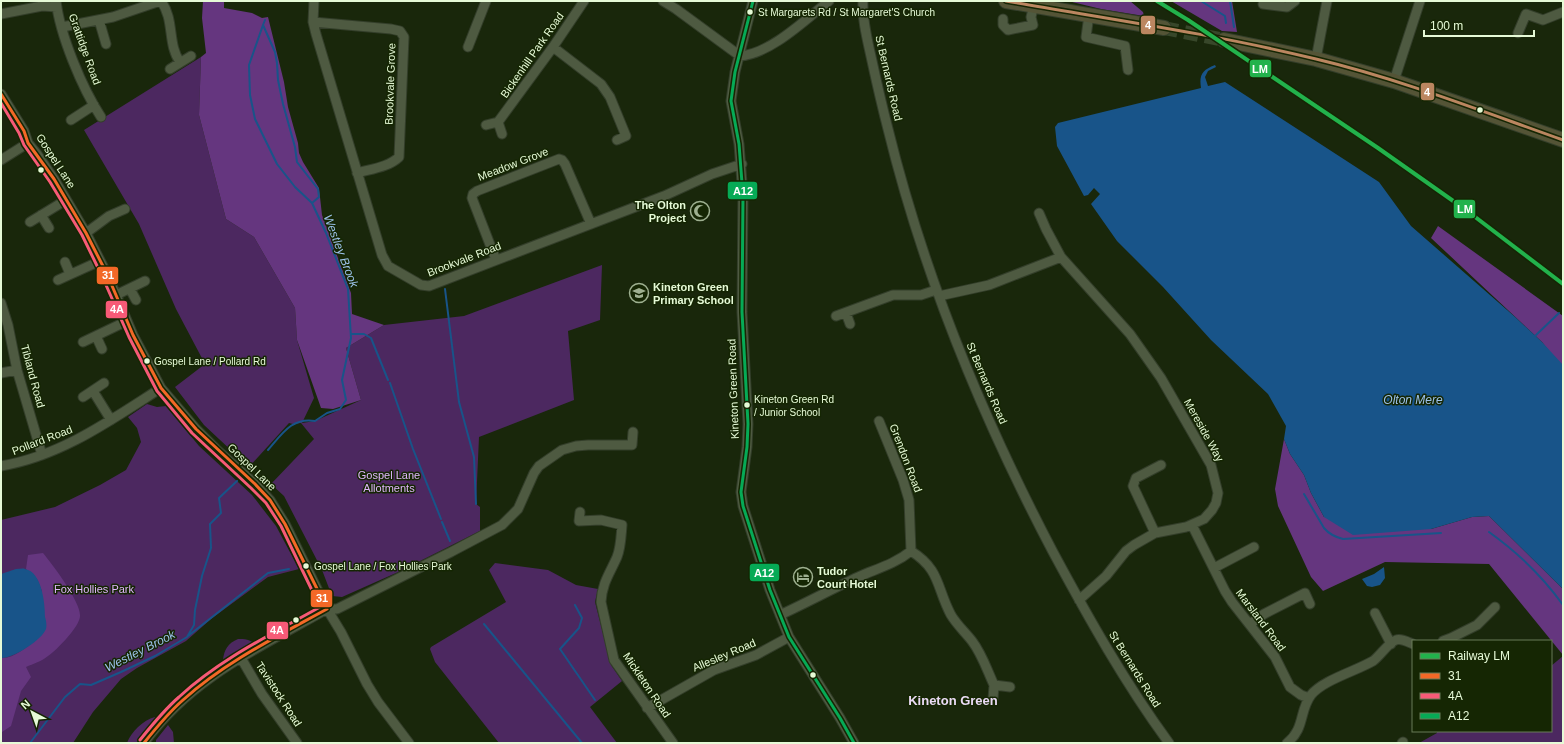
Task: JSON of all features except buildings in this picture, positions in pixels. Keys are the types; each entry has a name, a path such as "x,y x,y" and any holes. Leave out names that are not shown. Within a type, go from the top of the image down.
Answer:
{"highway":[{"path":"1006,1 1164,28"},
{"path":"1224,40 1316,59 1394,81 1563,140"}],"street":[{"path":"62,27 99,20 160,1 166,8 170,20 173,47 176,57 180,62"},
{"name":"Brookvale Road","path":"314,1 313,22 382,255 388,266 421,285 429,286 664,196 712,174 742,164"},
{"path":"468,47 486,1"},
{"name":"Bickenhill Park Road","path":"498,122 553,47 584,1"},
{"path":"663,1 740,56 748,56 766,49 829,1"},
{"name":"Kineton Green Road","path":"752,1 735,72 731,101 742,164 743,196 742,312 748,424 741,492 742,506 789,637 854,743"},
{"name":"St Bernards Road","path":"863,1 868,43 896,160 923,251 978,394 1010,466 1079,600 1125,676 1169,743"},
{"path":"1262,4 1287,7 1295,1"},
{"path":"1316,59 1327,1"},
{"path":"1394,81 1420,1"},
{"path":"1,14 56,4"},
{"name":"Grattidge Road","path":"56,4 76,68 101,117"},
{"path":"1003,19 1003,25 1008,30 1032,25 1030,17 1034,5"},
{"path":"1518,33 1526,14 1543,20 1563,12"},
{"path":"1089,15 1086,37 1125,46 1128,70"},
{"path":"99,20 106,44"},
{"name":"Brookvale Grove","path":"313,22 391,29 400,31 404,37 399,157 395,161 357,173"},
{"path":"553,47 596,79 606,90 626,136 617,140"},
{"path":"170,69 191,56"},
{"name":"Gospel Lane","path":"1,94 24,131 28,143 37,154 86,232 127,321 161,388 200,433 270,500 292,537 367,684 378,702 409,743"},
{"path":"71,120 94,105"},
{"path":"486,125 498,122 502,134"},
{"path":"1,160 28,143"},
{"name":"Meadow Grove","path":"496,260 472,198 473,194 477,191 559,159 565,164 591,224"},
{"name":"Gospel Lane","path":"30,222 66,200"},
{"path":"86,232 109,216 125,209"},
{"name":"Mereside Way","path":"1039,213 1061,257 1130,334 1161,378 1211,465 1218,493 1216,503 1204,519 1192,525 1155,534 1134,544 1106,576 1079,600"},
{"path":"42,216 49,228"},
{"path":"836,316 893,295 921,295 989,285 1061,257"},
{"path":"58,280 100,261"},
{"path":"65,262 70,274"},
{"path":"116,295 145,281"},
{"path":"130,289 136,300"},
{"name":"Tibland Road","path":"1,303 8,325 17,370 42,455"},
{"path":"846,313 850,324"},
{"path":"83,342 127,321"},
{"path":"96,336 102,349"},
{"path":"1,373 17,370"},
{"path":"83,398 104,383"},
{"name":"Pollard Road","path":"1,466 15,464 65,446 89,434 161,388"},
{"path":"93,391 111,420"},
{"name":"Grendon Road","path":"879,421 903,480 909,500 911,552"},
{"path":"146,742 164,717 182,699 202,683 241,658 328,610 337,608 451,552 502,525 518,509 534,473 539,466 562,450 576,446 588,445 632,445 632,432"},
{"path":"1148,460 1157,467 1136,478 1133,486 1155,534"},
{"name":"Mickleton Road","path":"580,512 579,521 601,520 622,525 620,549 603,585 601,602 614,660 673,743"},
{"name":"Marsland Road","path":"1192,525 1225,591 1275,657 1290,687 1301,695 1309,698"},
{"path":"1214,568 1254,547"},
{"path":"780,615 858,577 895,562 911,552 921,558 934,573 948,608 961,630 978,649 994,685 993,699"},
{"path":"1250,624 1264,614 1305,593 1310,604"},
{"path":"1446,640 1480,628 1495,607"},
{"path":"1375,612 1391,644"},
{"name":"Allesley Road","path":"648,708 714,670 756,655 789,637"},
{"path":"1293,741 1309,698 1316,690 1323,685 1372,661 1397,640 1404,640 1412,644"},
{"name":"Tavistock Road","path":"241,658 262,694 297,743"},
{"path":"994,685 1010,687"}],"green space":[{"name":"Gospel Lane Allotments","path":"201,57 199,115 226,219 254,237 295,308 297,340 314,398 302,423 315,421 361,400 346,348 384,325 464,316 602,265 600,320 568,331 574,400 479,437 476,504 480,507 480,531 396,573 342,597 332,596 322,570 284,496 271,484 314,439 301,423 289,423 249,467 204,425 175,387 205,364 176,309 139,224 84,130"},
{"name":"Fox Hollies Park","path":"147,404 157,407 166,406 199,446 252,495 276,526 299,569 268,577 211,619 186,641 137,668 121,679 93,712 73,743 1,743 1,520 55,507 100,485 126,470 141,442 137,428 128,417"},
{"path":"495,563 548,570 576,585 598,589 595,602 611,665 622,681 590,707 617,743 499,743 435,662 430,649 431,647 506,602 489,570"},
{"path":"238,639 249,640 255,645 225,663 223,660 224,653 229,645"},
{"path":"1563,656 1563,743 1419,743 1437,732 1552,732 1552,665"},
{"path":"155,717 136,743 127,743 131,735 138,727"},
{"path":"168,725 173,732 174,743 156,743 156,740"}],"shaded area":[{"path":"203,1 224,1 224,8 252,13 262,18 268,17 284,82 288,107 298,143 299,153 319,188 322,215 351,293 352,314 384,325 346,348 361,400 333,409 321,408 297,340 295,308 254,237 226,219 199,115 201,57 206,53 202,18"},
{"path":"1068,1 1130,1 1143,12 1144,16 1101,9"},
{"path":"1171,1 1232,1 1237,32 1222,31"},
{"path":"1438,226 1563,316 1563,369 1542,342 1431,238"},
{"path":"1284,439 1290,454 1304,475 1311,493 1324,517 1431,529 1472,517 1489,516 1563,589 1563,655 1489,564 1385,562 1323,591 1311,577 1278,506 1275,489"},
{"path":"43,553 71,593 76,602 80,616 76,626 57,649 43,659 26,667 31,677 21,691 11,726 2,732 1,658 15,655 36,640 42,591 37,579 26,569 28,555"}],"water":[{"name":"Olton Mere","path":"1215,65 1216,67 1208,71 1205,77 1208,86 1225,82 1379,182 1411,226 1514,316 1542,342 1563,365 1563,589 1489,516 1472,517 1431,529 1353,535 1324,517 1311,493 1304,475 1290,454 1284,439 1286,426 1268,394 1211,340 1163,287 1117,241 1091,204 1100,194 1094,188 1088,195 1084,196 1057,146 1055,127 1058,123 1201,88 1202,74 1204,71"},
{"path":"1384,567 1385,578 1380,585 1372,587 1367,586 1362,579 1374,574"},
{"path":"16,569 31,571 39,582 43,596 46,629 39,638 26,648 12,655 1,658 1,574"}],"waterway":[{"path":"1201,1 1225,16 1226,23"},
{"path":"1230,1 1234,27"},
{"name":"Westley Brook","path":"265,20 263,25 275,52 278,80 295,147 297,162 318,189 319,197 312,203"},
{"name":"Westley Brook","path":"263,25 249,65 250,95 255,119 277,164 295,187 312,203 326,233 348,289 351,338 342,380 346,400 340,409 327,413 315,421 307,420 294,424 288,428 268,450"},
{"path":"445,289 459,402 474,457 476,504"},
{"path":"1535,336 1559,313"},
{"path":"351,334 364,334 371,338 388,380"},
{"path":"390,383 413,449 441,519"},
{"name":"Westley Brook","path":"30,743 65,697 80,684 91,685 121,672 155,656 187,637 194,625 195,610 202,576 211,548 210,524 221,513 219,498 237,481"},
{"path":"1304,494 1324,528 1330,534 1343,539 1441,533"},
{"path":"442,522 450,541"},
{"path":"1489,532 1510,548 1529,566 1563,605"},
{"path":"188,636 268,573 289,569"},
{"path":"575,605 582,618 579,628 560,649 595,700"},
{"path":"484,624 582,743"}],"tunnel":[{"path":"1164,28 1224,40"}],"rail line":[{"name":"LM","path":"1157,1 1188,20 1378,148 1466,210 1563,284"}],"transit line":[{"name":"A12","path":"753,1 735,72 731,101 739,144 743,196 742,312 748,424 747,447 741,492 743,506 770,590 789,637 854,743"},
{"name":"4","path":"1006,1 1200,34 1316,59 1409,86 1563,140"},
{"name":"31","path":"1,94 24,131 28,143 54,179 86,233 107,274 133,335 161,388 196,429 270,500 285,524 327,609 252,650 199,686 162,721 144,743"},
{"name":"4A","path":"1,103 19,133 24,145 50,182 82,235 129,337 157,391 192,433 266,503 281,526 320,607 265,637 229,659 195,683 158,718 140,740"}],"place":[{"name":"St Margarets Rd / St Margaret'S Church","path":"750,12"},
{"name":"The Olton Project","path":"700,211"},
{"name":"Kineton Green Primary School","path":"639,293"},
{"name":"Gospel Lane / Pollard Rd","path":"147,361"},
{"name":"Kineton Green Rd / Junior School","path":"747,405"},
{"name":"Gospel Lane / Fox Hollies Park","path":"306,566"},
{"name":"Tudor Court Hotel","path":"803,577"}],"district":[{"name":"Kineton Green","path":"953,700"}]}
